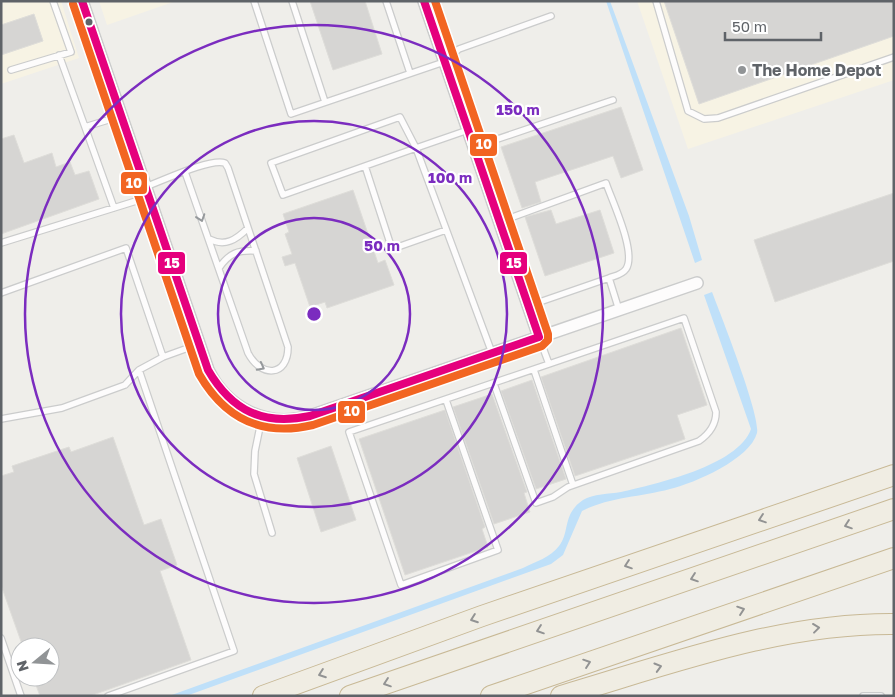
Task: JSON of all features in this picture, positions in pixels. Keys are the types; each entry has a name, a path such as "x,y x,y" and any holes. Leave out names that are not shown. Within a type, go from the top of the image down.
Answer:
{"highway":[{"path":"808,504 894,465"},
{"path":"263,696 482,616 894,474"},
{"path":"350,696 894,509"},
{"path":"491,696 894,558"},
{"path":"561,696 710,652 790,632 854,624 894,624"}],"street":[{"path":"82,1 208,370 220,390 237,406 257,416 287,420 304,418 697,283"},
{"path":"424,1 539,337"}],"lane":[{"path":"11,70 71,52 53,1"},
{"path":"254,1 291,114 444,62 459,49 551,16"},
{"path":"292,1 326,102"},
{"path":"386,1 410,73"},
{"path":"656,1 688,111 704,119 718,118 894,57"},
{"path":"59,55 114,208"},
{"path":"474,147 613,100"},
{"path":"85,127 121,116"},
{"path":"468,130 416,148 364,166 282,195 272,163 400,116 416,148 492,353"},
{"path":"1,243 114,208 185,172 214,162 225,163 288,347 288,356 278,370 270,372 254,364 185,172"},
{"path":"364,166 392,249 446,230"},
{"path":"499,222 606,183 628,252 626,268 621,274 528,306"},
{"path":"209,239 216,242 229,242 236,239 248,228"},
{"path":"1,293 126,248 164,356"},
{"path":"219,268 229,255 237,251 256,251"},
{"path":"608,278 619,310"},
{"path":"446,400 498,550 401,585 349,432 684,318 716,412 713,426 709,433 699,441 573,485 559,491 553,497 536,503 494,384"},
{"path":"539,337 549,364"},
{"path":"1,419 71,405 125,386 139,370 164,356 199,344"},
{"path":"108,696 234,651 139,370"},
{"path":"534,370 573,485"},
{"path":"257,416 254,474 272,533"},
{"path":"1,638 22,696"},
{"path":"863,696 880,696"}],"shaded area":[{"path":"1,1 61,1 79,58 1,84"},
{"path":"99,1 176,1 107,25"},
{"path":"637,1 894,1 894,80 688,149"}],"water":[{"path":"606,1 610,1 689,216 702,260 695,263"},
{"path":"712,292 739,364 757,423 757,433 752,443 733,461 707,476 681,486 603,503 582,511 563,555 551,564 186,696 169,696 523,568 556,550 562,541 572,511 583,500 591,496 621,492 674,478 713,463 730,453 743,442 751,429 704,295"}],"building":[{"path":"310,1 365,1 382,54 333,70"},
{"name":"The Home Depot","path":"664,1 894,1 894,36 699,104"},
{"path":"34,14 43,41 1,55 1,25"},
{"path":"621,107 643,170 621,178 613,156 535,182 541,202 522,208 501,147"},
{"path":"14,135 24,163 52,153 56,167 70,162 75,175 89,171 99,199 1,234 1,139"},
{"path":"353,190 378,263 385,260 394,285 327,308 325,302 310,307 295,263 285,266 282,257 292,254 285,234 289,232 283,214"},
{"path":"894,193 894,261 775,302 754,240"},
{"path":"551,210 556,224 600,210 614,253 545,276 525,217"},
{"path":"681,328 707,405 677,415 685,439 575,476 541,377"},
{"path":"532,380 566,479 536,489 501,391"},
{"path":"492,394 527,492 524,493 530,512 494,524 453,407"},
{"path":"445,410 485,527 482,529 488,547 405,575 359,439"},
{"path":"113,437 144,525 161,519 177,565 160,571 191,660 90,696 40,696 37,687 60,687 60,637 19,637 1,585 1,476 14,472 12,466 69,447 71,452"},
{"path":"331,446 356,520 321,532 297,458"}],"transit line":[{"name":"15","path":"82,1 208,370 227,396 238,405 263,417 278,419 310,416 539,337 424,1"},
{"name":"10","path":"73,4 199,374 209,390 221,403 247,421 261,426 295,428 313,425 542,346 548,340 548,334 435,1"}],"place":[{"name":"The Home Depot","path":"742,70"}]}
